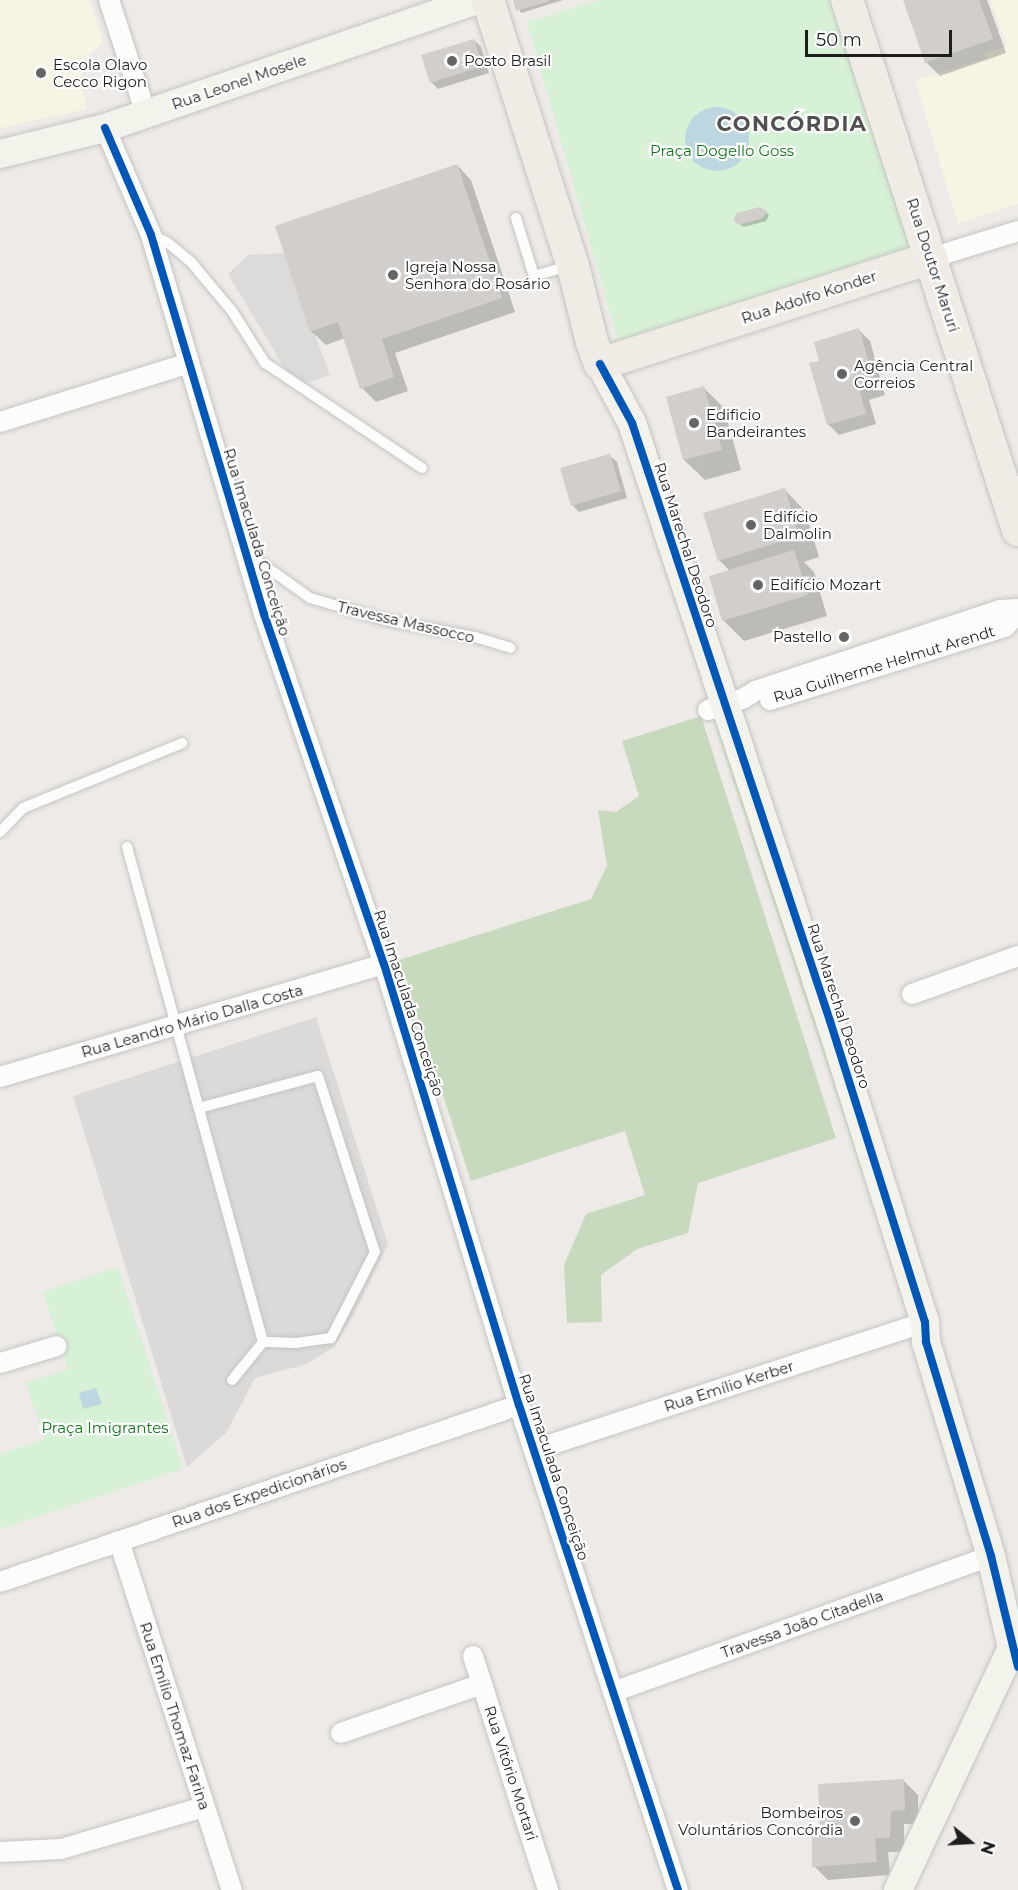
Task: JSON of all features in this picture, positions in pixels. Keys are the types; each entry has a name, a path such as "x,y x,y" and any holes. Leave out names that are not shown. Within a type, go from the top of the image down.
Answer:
{"main road":[{"name":"Rua Marechal Deodoro","path":"488,0 573,266 592,342 600,364"},
{"name":"Rua Doutor Maruri","path":"847,0 1018,530"},
{"name":"Rua Adolfo Konder","path":"600,364 931,258"}],"street":[{"path":"109,0 146,114"},
{"name":"Rua Leonel Mosele","path":"0,154 105,128 476,0"},
{"name":"Rua Imaculada Conceição","path":"105,128 151,235 244,551 384,964 519,1405 678,1890"},
{"name":"Rua Adolfo Konder","path":"931,258 1018,231"},
{"path":"0,422 189,363"},
{"name":"Rua Marechal Deodoro","path":"600,364 615,429 725,704 991,1556 1016,1650"},
{"name":"Rua Guilherme Helmut Arendt","path":"725,704 755,691 1000,610 1018,611"},
{"path":"912,994 1018,956"},
{"name":"Rua Leandro Mário Dalla Costa","path":"0,1077 384,964"},
{"name":"Rua Emílio Kerber","path":"534,1450 920,1330"},
{"path":"0,1364 57,1346"},
{"name":"Rua dos Expedicionários","path":"0,1582 519,1405"},
{"name":"Rua Emílio Thomaz Farina","path":"119,1541 232,1890"},
{"name":"Travessa João Citadella","path":"613,1692 991,1556"},
{"path":"897,1890 1016,1650"},
{"name":"Rua Vitório Mortari","path":"473,1656 548,1890"},
{"path":"341,1733 482,1684"},
{"path":"0,1852 61,1849 204,1807"}],"lane":[{"path":"516,218 534,276 573,266"},
{"path":"151,235 167,242 191,262 232,311 266,363 422,468"},
{"name":"Travessa Massocco","path":"244,551 310,598 385,620 475,637 510,648"},
{"path":"0,832 23,808 182,743"},
{"path":"127,847 263,1342"},
{"path":"199,1108 318,1076 375,1252 331,1338 296,1343 263,1342"},
{"path":"232,1380 263,1342"}],"shaded area":[{"name":"Escola Olavo Cecco Rigon","path":"0,0 89,0 103,42 83,62 81,84 87,109 0,128"},
{"path":"990,0 1018,0 1018,204 958,224 915,80 985,59 985,53 1007,46"},
{"path":"284,253 330,375 296,387 228,274 248,255"},
{"path":"316,1017 388,1244 354,1314 334,1347 307,1364 255,1378 226,1433 187,1467 73,1096"}],"green space":[{"name":"Praça Dogello Goss","path":"599,0 832,0 916,254 618,341 527,22"},
{"path":"701,716 836,1138 698,1183 688,1233 637,1249 601,1275 602,1322 567,1323 564,1265 586,1214 645,1195 625,1131 471,1181 399,960 591,899 607,866 598,810 616,812 639,796 622,741"},
{"path":"718,717 910,1318 718,736"},
{"name":"Praça Imigrantes","path":"118,1267 183,1469 0,1529 0,1454 44,1439 26,1383 68,1369 43,1292"}],"water":[{"path":"717,107 729,109 740,116 747,127 749,139 747,151 740,162 729,169 717,171 705,169 694,162 687,151 685,139 687,127 694,116 705,109"},
{"path":"96,1388 102,1404 83,1409 79,1393"}],"building":[{"path":"513,0 549,0 549,1 516,11"},
{"path":"903,0 979,0 993,39 925,63"},
{"name":"Posto Brasil","path":"474,39 483,66 430,83 421,55"},
{"name":"Igreja Nossa Senhora do Rosário","path":"457,164 502,298 382,339 394,377 360,389 338,322 310,332 275,226"},
{"path":"760,207 767,211 763,218 739,225 733,220 737,213"},
{"name":"Agência Central Correios","path":"859,328 875,384 859,389 866,414 827,425 809,363 819,361 814,342"},
{"name":"Edificio Bandeirantes","path":"704,386 722,450 683,460 666,397"},
{"path":"610,454 621,491 571,506 560,468"},
{"name":"Edifício Dalmolin","path":"785,488 799,536 718,561 703,513"},
{"name":"Edifício Mozart","path":"794,550 808,595 722,621 709,576"},
{"name":"Bombeiros Voluntários Concórdia","path":"904,1779 905,1810 891,1811 890,1838 875,1838 877,1862 812,1867 812,1833 820,1832 818,1784"}],"cycle path":[{"path":"105,128 151,235 264,614 384,964 519,1405 678,1890"},
{"path":"600,364 632,423 830,1021 925,1322 926,1342 991,1556 1018,1667"}],"place":[{"name":"Posto Brasil","path":"452,61"},
{"name":"Escola Olavo Cecco Rigon","path":"41,73"},
{"name":"Igreja Nossa Senhora do Rosário","path":"393,275"},
{"name":"Agência Central Correios","path":"842,374"},
{"name":"Edificio Bandeirantes","path":"694,423"},
{"name":"Edifício Dalmolin","path":"751,525"},
{"name":"Edifício Mozart","path":"758,585"},
{"name":"Pastello","path":"844,637"},
{"name":"Bombeiros Voluntários Concórdia","path":"855,1821"}],"district":[{"name":"CONCÓRDIA","path":"792,124"}]}
